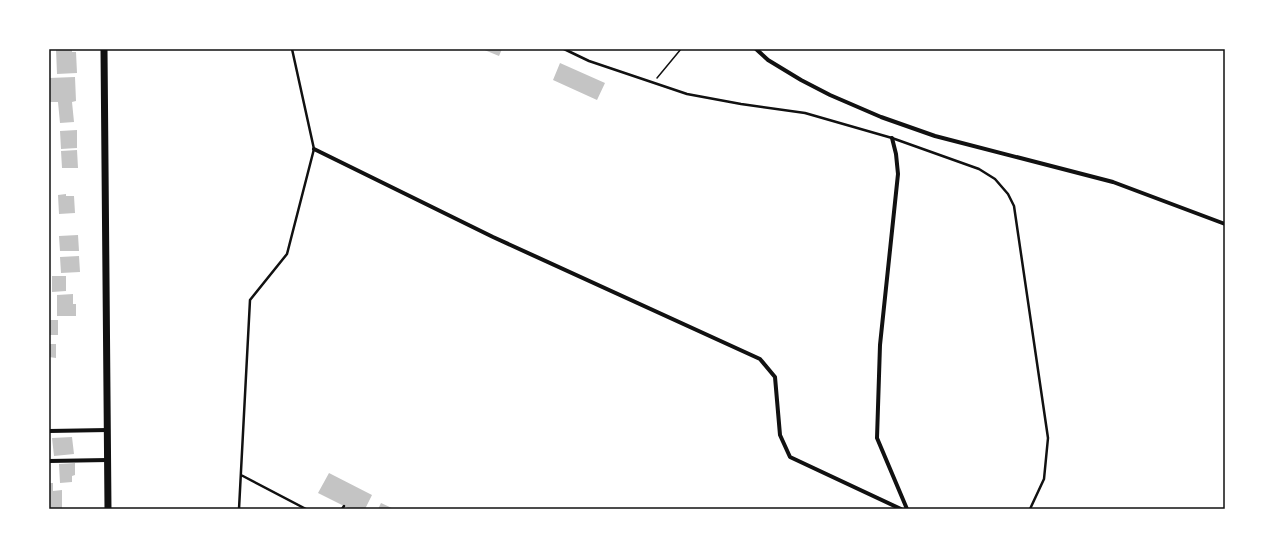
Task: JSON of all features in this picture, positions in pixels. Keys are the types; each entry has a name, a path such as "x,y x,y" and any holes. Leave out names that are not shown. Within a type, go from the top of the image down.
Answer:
{"main road":[{"path":"104,49 108,509"}],"street":[{"path":"756,49 768,60 801,80 830,95 881,117 935,136 1113,182 1225,224"},
{"path":"892,138 896,154 898,174 880,345 877,438 907,509"},
{"path":"314,149 493,237 760,359 775,377 780,435 790,457 901,509"},
{"path":"49,431 108,430"},
{"path":"49,461 108,460"}],"lane":[{"path":"239,509 250,300 287,254 314,149 292,49"},
{"path":"564,49 589,61 687,94 741,104 805,113 892,138 979,169 995,179 1008,194 1014,206 1048,438 1044,479 1030,509"},
{"path":"241,475 306,509"}],"path":[{"path":"653,82 681,49"}],"building":[{"path":"56,49 72,49 72,52 76,52 77,73 57,74"},
{"path":"482,49 502,49 499,56"},
{"path":"560,63 605,83 597,100 553,80"},
{"path":"75,77 76,101 72,102 74,122 60,123 58,102 49,102 49,78"},
{"path":"77,130 77,148 61,149 60,131"},
{"path":"77,150 78,168 62,168 61,151"},
{"path":"66,194 66,196 74,196 75,213 59,214 58,195"},
{"path":"78,235 79,251 60,251 59,236"},
{"path":"79,256 80,272 61,273 60,257"},
{"path":"52,276 66,276 66,291 52,292"},
{"path":"73,294 73,304 76,304 76,316 57,316 57,295"},
{"path":"49,320 58,320 58,335 49,335"},
{"path":"49,344 56,344 56,358 49,357"},
{"path":"72,437 74,454 54,456 52,438"},
{"path":"75,463 75,475 72,476 72,482 60,483 59,464"},
{"path":"329,473 372,495 365,509 350,509 318,493"},
{"path":"49,483 53,483 53,491 62,490 62,509 49,509"},
{"path":"381,503 394,509 378,509"}]}
